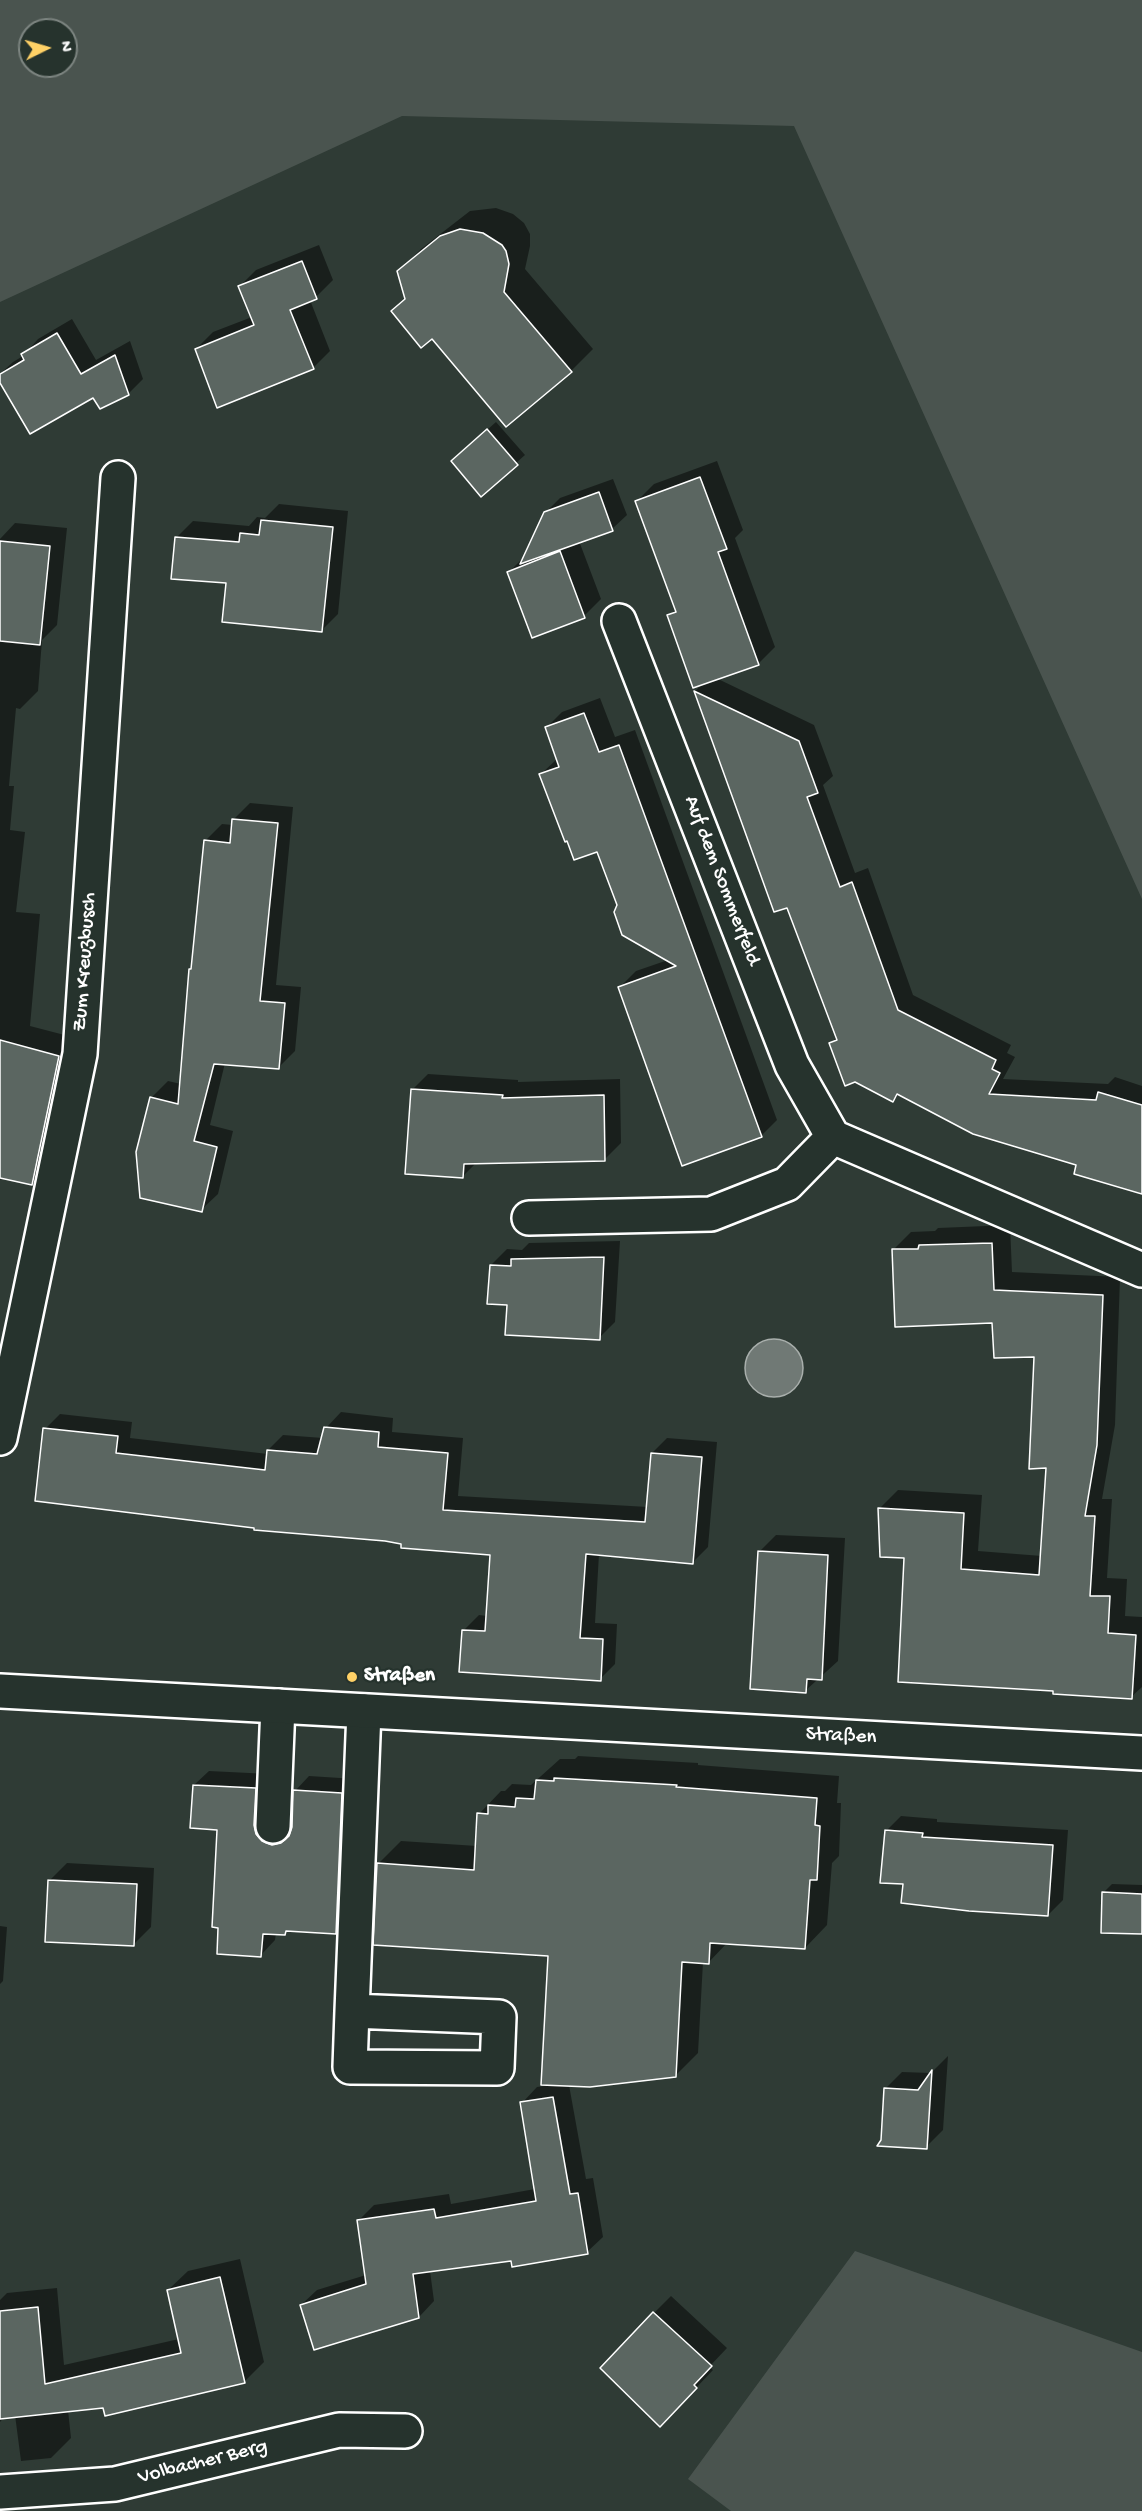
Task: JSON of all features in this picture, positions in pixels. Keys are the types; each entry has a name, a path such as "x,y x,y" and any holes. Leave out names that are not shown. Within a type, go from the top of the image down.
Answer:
{"street":[{"name":"Zum Kreuzbusch","path":"0,1438 80,1054 118,478"},
{"name":"Auf dem Sommerfeld","path":"620,621 792,1065 832,1137"},
{"path":"529,1218 711,1214 787,1184 832,1137 1142,1270"},
{"name":"Straßen","path":"0,1691 1142,1753"},
{"path":"273,1826 278,1706"},
{"path":"352,2011 364,1711"},
{"name":"Volbacher Berg","path":"0,2492 115,2484 339,2430 405,2431"}],"shaded area":[{"path":"0,0 1142,0 1142,899 794,126 402,116 0,302"},
{"path":"774,1339 785,1341 798,1352 803,1368 801,1379 790,1392 774,1397 763,1395 750,1384 745,1368 747,1357 758,1344"},
{"path":"855,2251 1142,2352 1142,2511 731,2511 688,2479"}],"building":[{"path":"460,229 483,233 502,245 509,264 504,292 572,372 506,427 432,339 421,348 391,311 405,299 397,271 440,236"},
{"path":"302,261 317,299 290,310 314,369 217,408 195,349 254,325 238,286"},
{"path":"57,333 81,374 115,355 129,395 100,409 93,398 30,434 0,383 0,374 24,360 21,354"},
{"path":"487,429 518,465 481,497 451,461"},
{"path":"700,477 727,549 718,552 759,665 693,688 667,615 676,612 635,501"},
{"path":"599,492 613,531 520,564 544,512"},
{"path":"261,520 333,527 322,632 222,622 226,583 171,579 175,537 239,542 240,533 259,535"},
{"path":"0,541 50,546 40,645 0,641"},
{"path":"560,551 585,618 532,638 507,572"},
{"path":"694,691 799,741 818,793 807,797 840,887 852,882 898,1010 996,1060 992,1069 1000,1073 989,1094 1096,1100 1098,1092 1142,1105 1142,1194 1074,1174 1076,1165 973,1134 897,1094 893,1102 855,1082 845,1086 829,1043 837,1040 787,908 774,912"},
{"path":"584,713 599,752 619,745 762,1137 682,1166 618,987 676,966 622,935 614,912 617,905 597,852 574,860 539,774 559,767 545,727"},
{"path":"232,819 278,823 260,1001 285,1003 279,1069 214,1064 194,1141 217,1147 202,1212 140,1198 136,1152 150,1097 178,1104 189,969 191,969 204,840 230,843"},
{"path":"0,1040 59,1056 32,1185 0,1178"},
{"path":"411,1089 503,1095 502,1098 604,1095 605,1161 464,1164 463,1178 405,1174"},
{"path":"992,1243 994,1290 1103,1295 1097,1445 1085,1516 1095,1516 1090,1596 1110,1596 1108,1633 1136,1635 1132,1699 1053,1694 1053,1691 898,1682 904,1558 880,1557 878,1508 964,1513 961,1569 1039,1575 1046,1468 1029,1469 1034,1357 994,1358 992,1323 895,1327 892,1249 918,1249 919,1245"},
{"path":"604,1257 600,1340 505,1335 507,1305 487,1304 490,1265 511,1266 511,1259"},
{"path":"324,1427 379,1432 378,1447 448,1453 443,1510 645,1522 651,1453 702,1457 693,1564 586,1554 580,1638 603,1639 601,1681 459,1672 462,1630 485,1631 490,1555 401,1548 401,1544 385,1541 254,1530 254,1528 35,1501 43,1428 118,1436 116,1453 265,1470 267,1450 317,1454"},
{"path":"758,1551 828,1555 822,1680 807,1679 806,1693 750,1689"},
{"path":"554,1778 677,1785 676,1787 817,1798 815,1825 820,1826 817,1880 810,1880 805,1949 710,1943 709,1964 682,1962 676,2077 590,2087 541,2085 548,1956 373,1945 377,1863 474,1870 477,1813 488,1814 488,1805 515,1807 516,1798 534,1799 536,1780 554,1781"},
{"path":"193,1785 256,1788 254,1825 256,1834 262,1841 272,1845 281,1843 289,1836 292,1827 293,1790 342,1793 336,1934 286,1931 285,1935 263,1934 261,1957 217,1954 218,1928 212,1927 217,1830 190,1828"},
{"path":"885,1830 923,1833 922,1837 1053,1845 1048,1916 969,1911 901,1903 903,1884 880,1883"},
{"path":"48,1880 137,1884 134,1946 45,1942"},
{"path":"1102,1892 1142,1894 1142,1934 1101,1933"},
{"path":"932,2070 927,2149 877,2146 881,2140 884,2088 918,2090"},
{"path":"553,2097 570,2194 578,2193 588,2254 512,2267 511,2261 413,2274 419,2318 314,2350 300,2305 366,2284 357,2220 434,2209 436,2218 536,2201 520,2102"},
{"path":"220,2277 245,2383 105,2416 103,2408 0,2419 0,2311 38,2307 45,2384 181,2353 167,2290"},
{"path":"653,2312 712,2366 694,2385 697,2388 660,2427 600,2368"}],"place":[{"name":"Straßen","path":"352,1677"}]}
